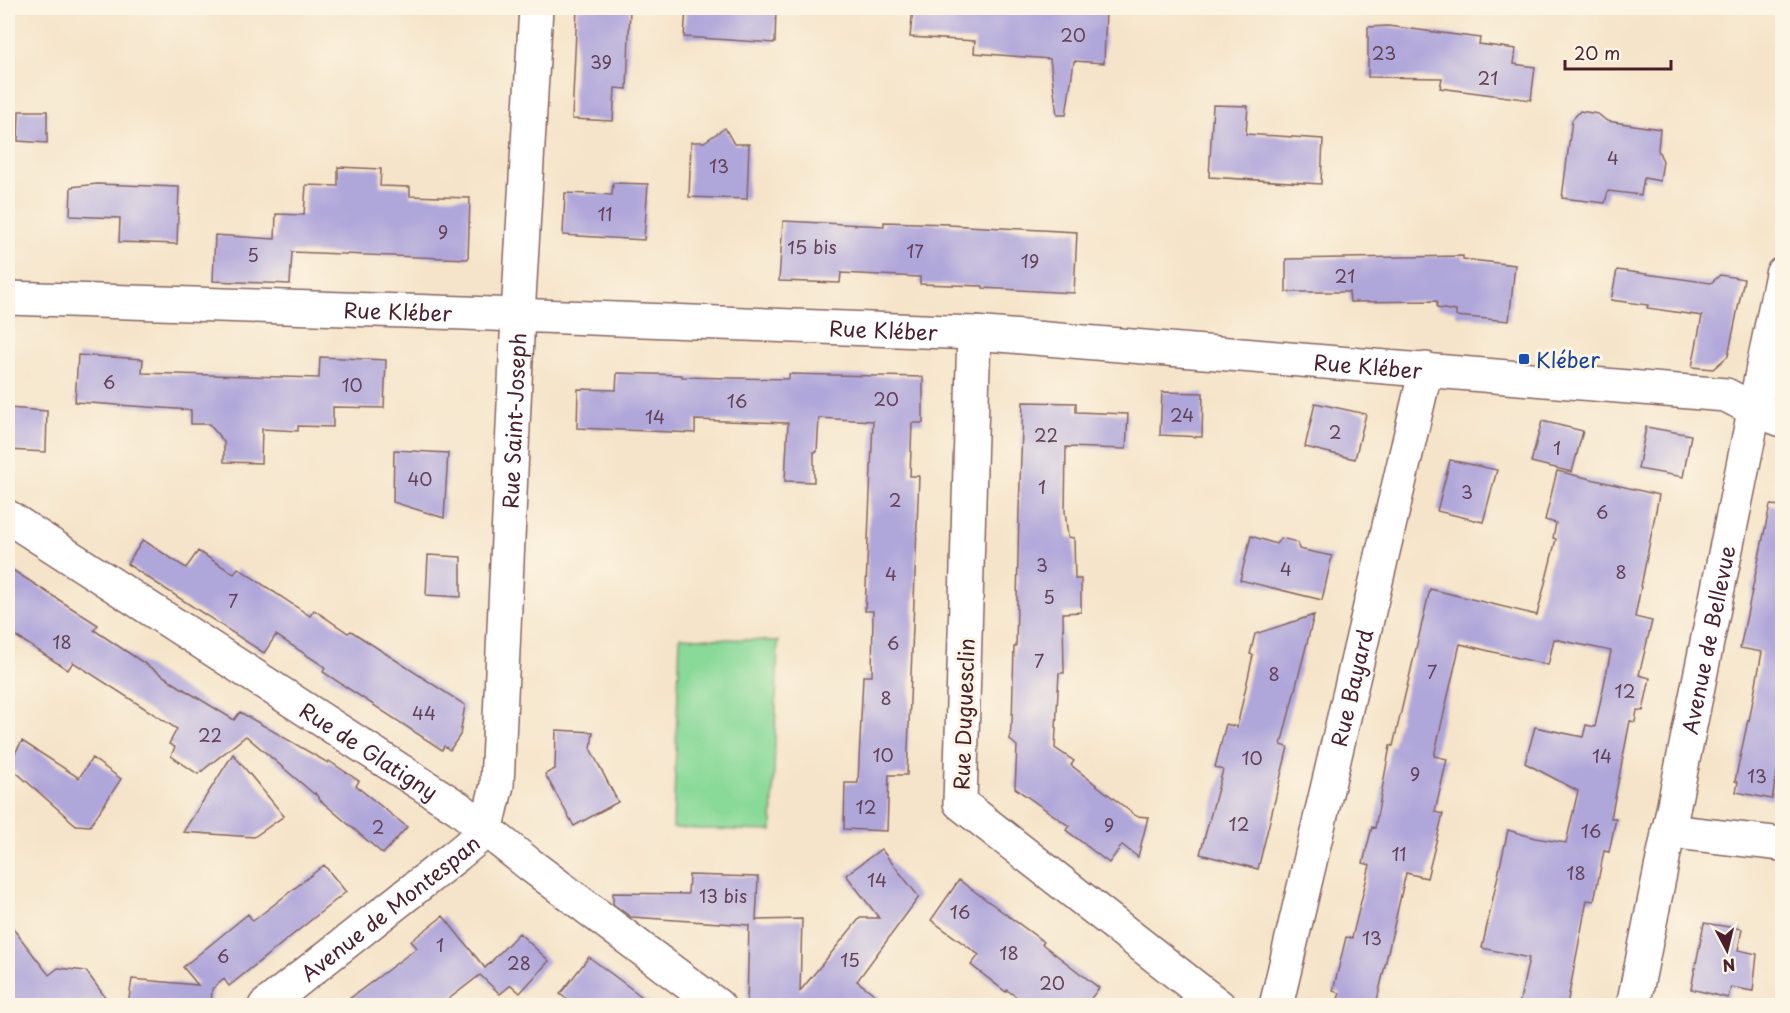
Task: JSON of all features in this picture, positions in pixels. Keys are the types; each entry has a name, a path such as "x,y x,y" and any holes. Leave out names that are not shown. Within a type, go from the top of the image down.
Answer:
{"street":[{"name":"Rue Saint-Joseph","path":"486,831 497,785 518,315 536,8"},
{"name":"Avenue de Bellevue","path":"1633,1005 1668,831 1769,415 1782,274"},
{"name":"Rue Kléber","path":"8,298 974,333 1726,395 1769,415"},
{"name":"Rue Duguesclin","path":"974,333 960,803 1219,1005"},
{"name":"Rue Bayard","path":"1276,1005 1426,369"},
{"name":"Rue de Glatigny","path":"8,517 460,809 718,1005"},
{"name":"Avenue de Montespan","path":"265,1005 486,831"},
{"path":"1668,831 1782,844"}],"green space":[{"path":"680,637 778,641 772,831 673,828"}],"building":[{"path":"577,8 630,8 627,89 615,88 613,121 572,119"},
{"path":"686,8 776,8 775,43 684,37"},
{"path":"913,8 1106,9 1104,63 1074,61 1066,115 1057,115 1050,59 974,53 975,41 910,37"},
{"path":"1388,26 1480,38 1479,44 1516,49 1514,64 1535,67 1531,100 1440,88 1442,78 1368,77 1368,27"},
{"path":"1213,105 1248,106 1246,134 1323,139 1321,184 1209,177"},
{"path":"19,111 47,111 47,143 18,141"},
{"path":"1580,111 1598,114 1607,121 1660,129 1658,150 1663,161 1660,181 1644,178 1641,195 1608,191 1605,203 1562,198 1572,120"},
{"path":"725,128 734,144 749,144 747,199 689,197 691,142 704,142"},
{"path":"338,167 381,169 380,186 410,187 410,196 470,198 468,259 292,252 290,284 213,281 215,235 275,239 276,214 304,215 306,185 338,186"},
{"path":"613,183 648,184 644,240 563,235 565,193 612,195"},
{"path":"97,184 179,187 177,244 119,242 120,218 70,216 71,187"},
{"path":"783,221 884,226 884,222 949,224 1077,232 1074,293 920,284 920,277 841,273 840,283 779,281"},
{"path":"1463,256 1463,259 1515,265 1509,321 1456,316 1456,311 1437,308 1437,301 1350,302 1349,292 1286,292 1286,259"},
{"path":"1617,270 1711,283 1720,275 1744,279 1728,356 1713,369 1692,367 1702,316 1611,300"},
{"path":"78,355 143,359 142,373 319,378 320,357 386,360 384,408 333,407 333,427 298,426 298,431 262,429 261,463 224,462 224,442 209,424 191,424 191,410 75,402"},
{"path":"617,373 789,379 789,374 923,377 923,423 912,423 910,476 919,476 907,775 889,775 887,831 844,829 845,783 858,783 863,676 872,676 873,611 865,611 873,421 819,418 817,452 814,452 814,482 785,481 788,423 695,420 695,433 577,428 578,389 616,390"},
{"path":"1162,392 1203,393 1202,437 1160,435"},
{"path":"1023,402 1076,403 1076,412 1128,414 1126,449 1066,447 1065,511 1068,537 1074,538 1075,579 1081,579 1081,612 1063,613 1064,673 1059,673 1055,748 1074,761 1071,765 1136,816 1148,817 1138,857 1122,845 1109,863 1066,830 1069,826 1015,788 1017,746 1010,740 1014,647 1016,647"},
{"path":"1315,403 1366,414 1355,459 1305,447"},
{"path":"8,408 47,411 46,452 8,450"},
{"path":"1542,421 1583,431 1572,472 1531,462"},
{"path":"1646,427 1691,435 1683,477 1638,469"},
{"path":"394,450 448,453 444,518 393,502"},
{"path":"1450,460 1497,470 1483,522 1437,511"},
{"path":"1557,471 1659,495 1635,617 1652,621 1639,675 1650,678 1643,711 1637,710 1635,722 1630,721 1611,818 1616,818 1609,852 1604,851 1594,901 1587,900 1567,1005 1519,1005 1529,958 1482,948 1508,830 1535,838 1566,843 1578,791 1525,763 1535,727 1583,737 1586,725 1595,727 1611,651 1554,639 1548,665 1460,644 1434,756 1447,759 1435,812 1443,814 1427,878 1406,873 1376,1005 1336,1005 1340,993 1333,991 1346,937 1352,938 1370,865 1363,863 1372,827 1375,828 1390,746 1393,746 1430,589 1537,615 1556,539 1553,538 1556,523 1545,520"},
{"path":"1770,505 1782,506 1782,745 1772,799 1736,792 1738,782 1735,781 1762,652 1740,648"},
{"path":"1251,536 1276,544 1281,538 1297,542 1299,549 1332,556 1322,600 1240,580"},
{"path":"143,540 186,568 198,551 234,574 238,568 310,616 314,610 348,633 351,631 465,705 460,735 450,750 444,746 442,750 323,672 325,667 276,635 264,653 127,564"},
{"path":"428,555 461,557 461,597 426,595"},
{"path":"8,567 98,625 94,630 234,720 240,712 328,763 329,761 359,781 356,786 407,827 383,854 320,800 315,793 246,736 198,774 171,756 175,747 169,744 177,729 73,662 68,670 8,631"},
{"path":"1314,615 1281,745 1288,747 1258,869 1200,854 1223,770 1215,767 1226,724 1237,727 1253,655 1250,654 1255,634"},
{"path":"556,730 593,732 591,750 618,802 574,826 545,774 555,769"},
{"path":"22,741 79,778 92,758 121,779 90,826 76,825 8,765"},
{"path":"233,754 284,816 254,837 183,832"},
{"path":"881,849 919,897 857,981 889,1005 747,1005 749,925 631,917 613,904 613,893 688,894 689,875 758,877 756,920 802,919 800,991 860,918 879,918 846,875"},
{"path":"324,865 346,892 229,986 224,979 212,989 211,1005 128,1005 132,979 198,985 183,967 248,914 253,921"},
{"path":"959,880 1044,942 1042,944 1099,988 1086,1005 1028,1005 1007,990 1006,992 971,965 979,955 931,920"},
{"path":"443,916 485,968 519,933 549,961 520,993 511,985 500,994 480,975 441,1005 341,1005 417,948 411,941"},
{"path":"8,922 49,975 58,968 86,971 111,1005 8,1005"},
{"path":"1704,923 1742,929 1738,950 1757,954 1753,991 1731,987 1728,998 1691,989"},
{"path":"589,957 653,1005 575,1005 560,994"}],"place":[{"name":"Kléber","path":"1524,359"}]}
